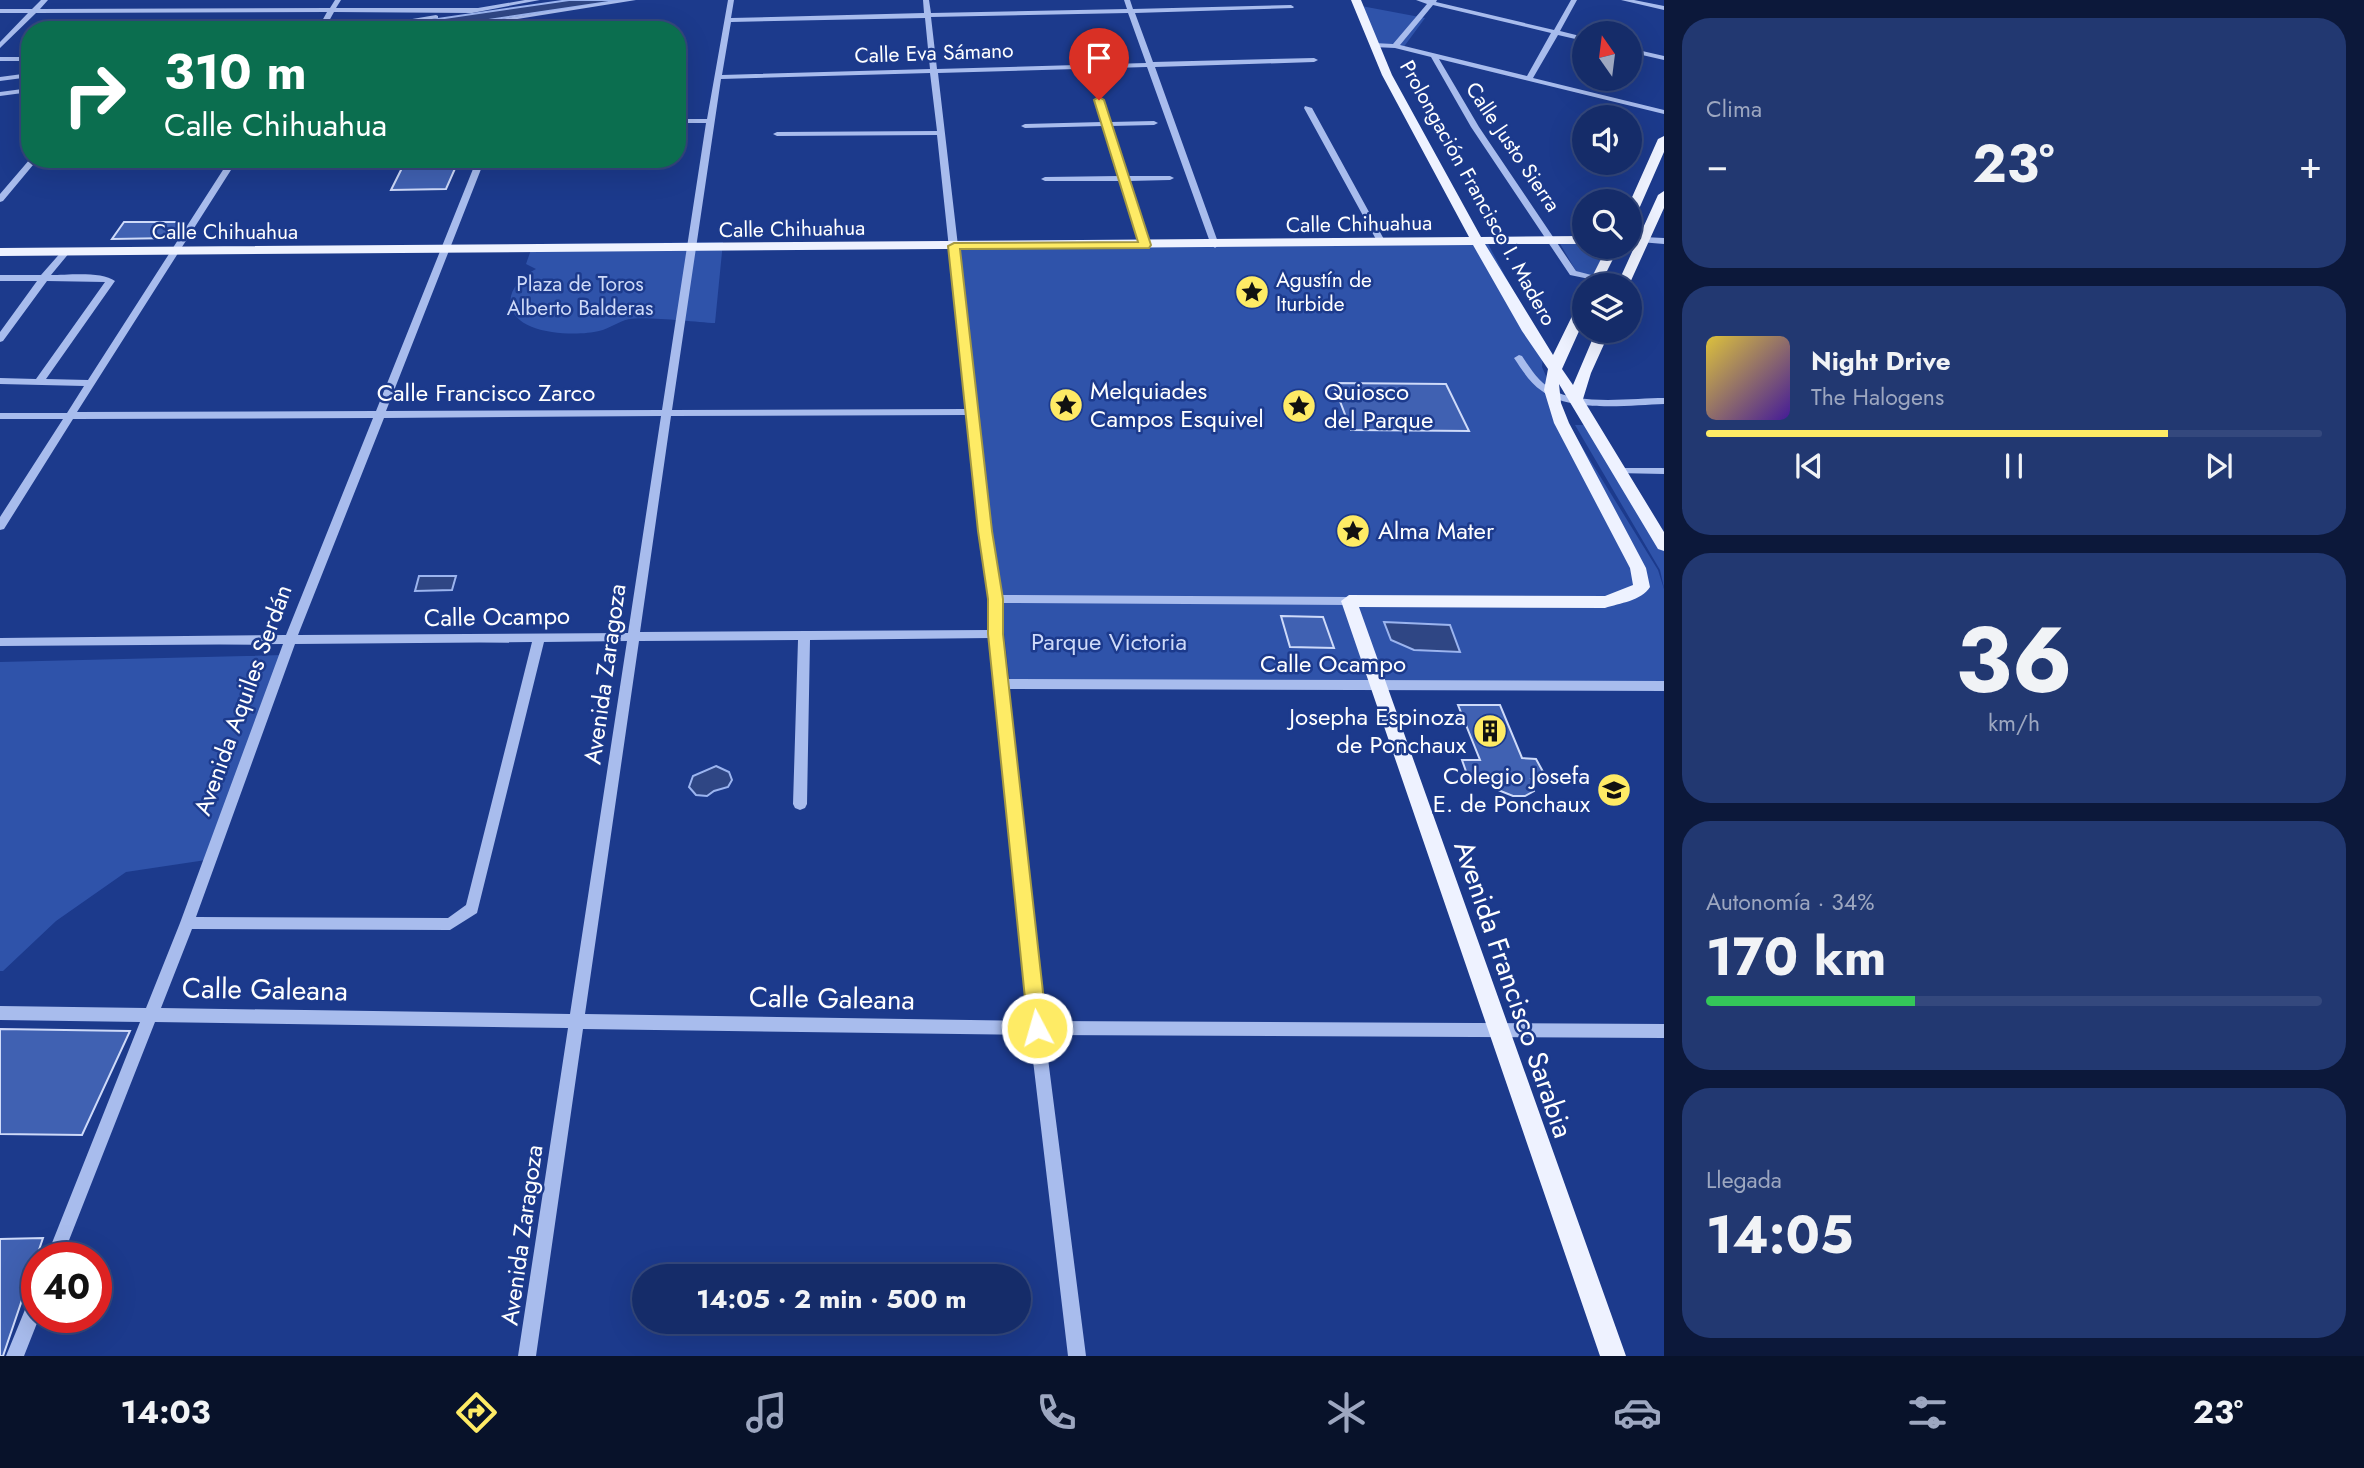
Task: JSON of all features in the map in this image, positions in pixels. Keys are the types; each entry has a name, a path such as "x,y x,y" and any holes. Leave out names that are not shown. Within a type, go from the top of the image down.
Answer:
{"main road":[{"name":"Prolongación Francisco I. Madero","path":"1356,0 1387,75 1478,242 1529,331 1576,399 1664,545"},
{"path":"1641,189 1664,139"},
{"path":"1642,230 1664,195"},
{"name":"Calle Chihuahua","path":"0,253 1215,245 1572,240"},
{"path":"1349,601 1605,602 1636,592 1642,587 1638,568 1567,435 1550,394 1555,366 1572,331"},
{"path":"1576,399 1598,343"},
{"name":"Avenida Francisco Sarabia","path":"1349,601 1613,1356"}],"street":[{"path":"24,21 45,0"},
{"path":"325,21 338,0"},
{"path":"408,21 537,0"},
{"path":"511,21 633,0"},
{"name":"Avenida Zaragoza","path":"527,1356 710,121 731,0"},
{"path":"926,0 985,531 996,599 996,634 1037,1028 1077,1356"},
{"path":"1127,0 1215,245"},
{"path":"1419,0 1433,1 1572,36"},
{"path":"1529,79 1574,0"},
{"path":"1624,0 1664,8"},
{"path":"1395,46 1433,1"},
{"path":"728,20 1291,7"},
{"path":"0,11 480,10"},
{"path":"0,46 21,24"},
{"path":"1374,45 1395,46 1664,112"},
{"path":"1642,53 1664,58"},
{"name":"Calle Justo Sierra","path":"1434,56 1475,127 1560,240 1573,273"},
{"path":"0,59 21,59"},
{"name":"Calle Eva Sámano","path":"719,76 1314,60"},
{"path":"0,79 21,76"},
{"path":"0,94 21,91"},
{"path":"1099,100 1145,245"},
{"path":"1308,108 1382,243"},
{"path":"686,121 710,121"},
{"path":"1026,126 1154,123"},
{"path":"777,134 942,133"},
{"path":"0,199 26,168"},
{"path":"0,526 228,168"},
{"name":"Avenida Aquiles Serdán","path":"60,1242 187,923 290,641 477,168"},
{"path":"1045,179 1170,178"},
{"path":"1642,240 1664,241"},
{"path":"0,339 66,252"},
{"path":"0,278 105,278 110,281 39,382"},
{"path":"1519,358 1529,374 1550,394 1576,399 1664,401"},
{"path":"0,381 92,383"},
{"name":"Calle Francisco Zarco","path":"0,416 972,412"},
{"path":"1620,471 1664,471"},
{"path":"996,599 1349,601"},
{"name":"Calle Ocampo","path":"0,642 996,634"},
{"path":"800,804 804,635"},
{"path":"187,923 450,925 472,909 539,638"},
{"name":"Calle Ocampo","path":"1001,684 1664,687"},
{"name":"Calle Galeana","path":"0,1013 577,1019 1037,1028 1664,1031"},
{"path":"15,1356 24,1333"}],"green space":[{"path":"1356,5 1425,18 1403,48 1372,45"},
{"name":"Plaza de Toros Alberto Balderas","path":"723,242 715,323 637,318 599,331 559,333 529,326 518,319 512,309 511,296 515,287 536,269 526,264 533,244"},
{"name":"Parque Victoria","path":"1487,242 1535,332 1544,342 1542,367 1566,421 1658,570 1664,589 1664,684 1010,682 957,245"},
{"path":"1559,242 1572,243 1572,259 1612,259 1606,273 1576,271"},
{"path":"1575,425 1584,425 1664,545 1664,588 1660,570"},
{"path":"285,655 206,860 126,872 56,921 0,971 0,662"}],"shaded area":[{"path":"569,0 622,0 482,21 424,21"},
{"path":"419,576 456,576 452,590 415,591"},
{"path":"1384,622 1450,625 1460,652 1414,650 1391,640"},
{"path":"716,766 729,772 732,780 728,787 707,796 696,795 689,787 693,776"}],"building":[{"path":"402,168 455,168 446,189 391,190"},
{"path":"124,222 184,222 173,238 112,239"},
{"path":"1333,383 1446,384 1469,431 1351,430"},
{"path":"1281,616 1323,617 1334,648 1290,647"},
{"name":"Josepha Espinoza de Ponchaux","path":"1458,705 1500,705 1522,758 1536,759 1547,779 1531,779 1534,791 1525,796 1513,796 1493,788 1488,778 1468,777 1462,760 1480,760"},
{"path":"0,1029 130,1031 82,1135 0,1134"},
{"path":"43,1238 42,1242 21,1242 21,1303 3,1356 0,1356 0,1239"}],"place":[{"name":"Agustín de Iturbide","path":"1252,292"},
{"name":"Melquiades Campos Esquivel","path":"1066,405"},
{"name":"Quiosco del Parque","path":"1299,406"},
{"name":"Alma Mater","path":"1353,531"},
{"name":"Josepha Espinoza de Ponchaux","path":"1490,731"},
{"name":"Colegio Josefa E. de Ponchaux","path":"1614,790"}],"route":[{"path":"1037,1028 996,634 996,599 985,531 954,246 1145,245 1099,100"}]}
